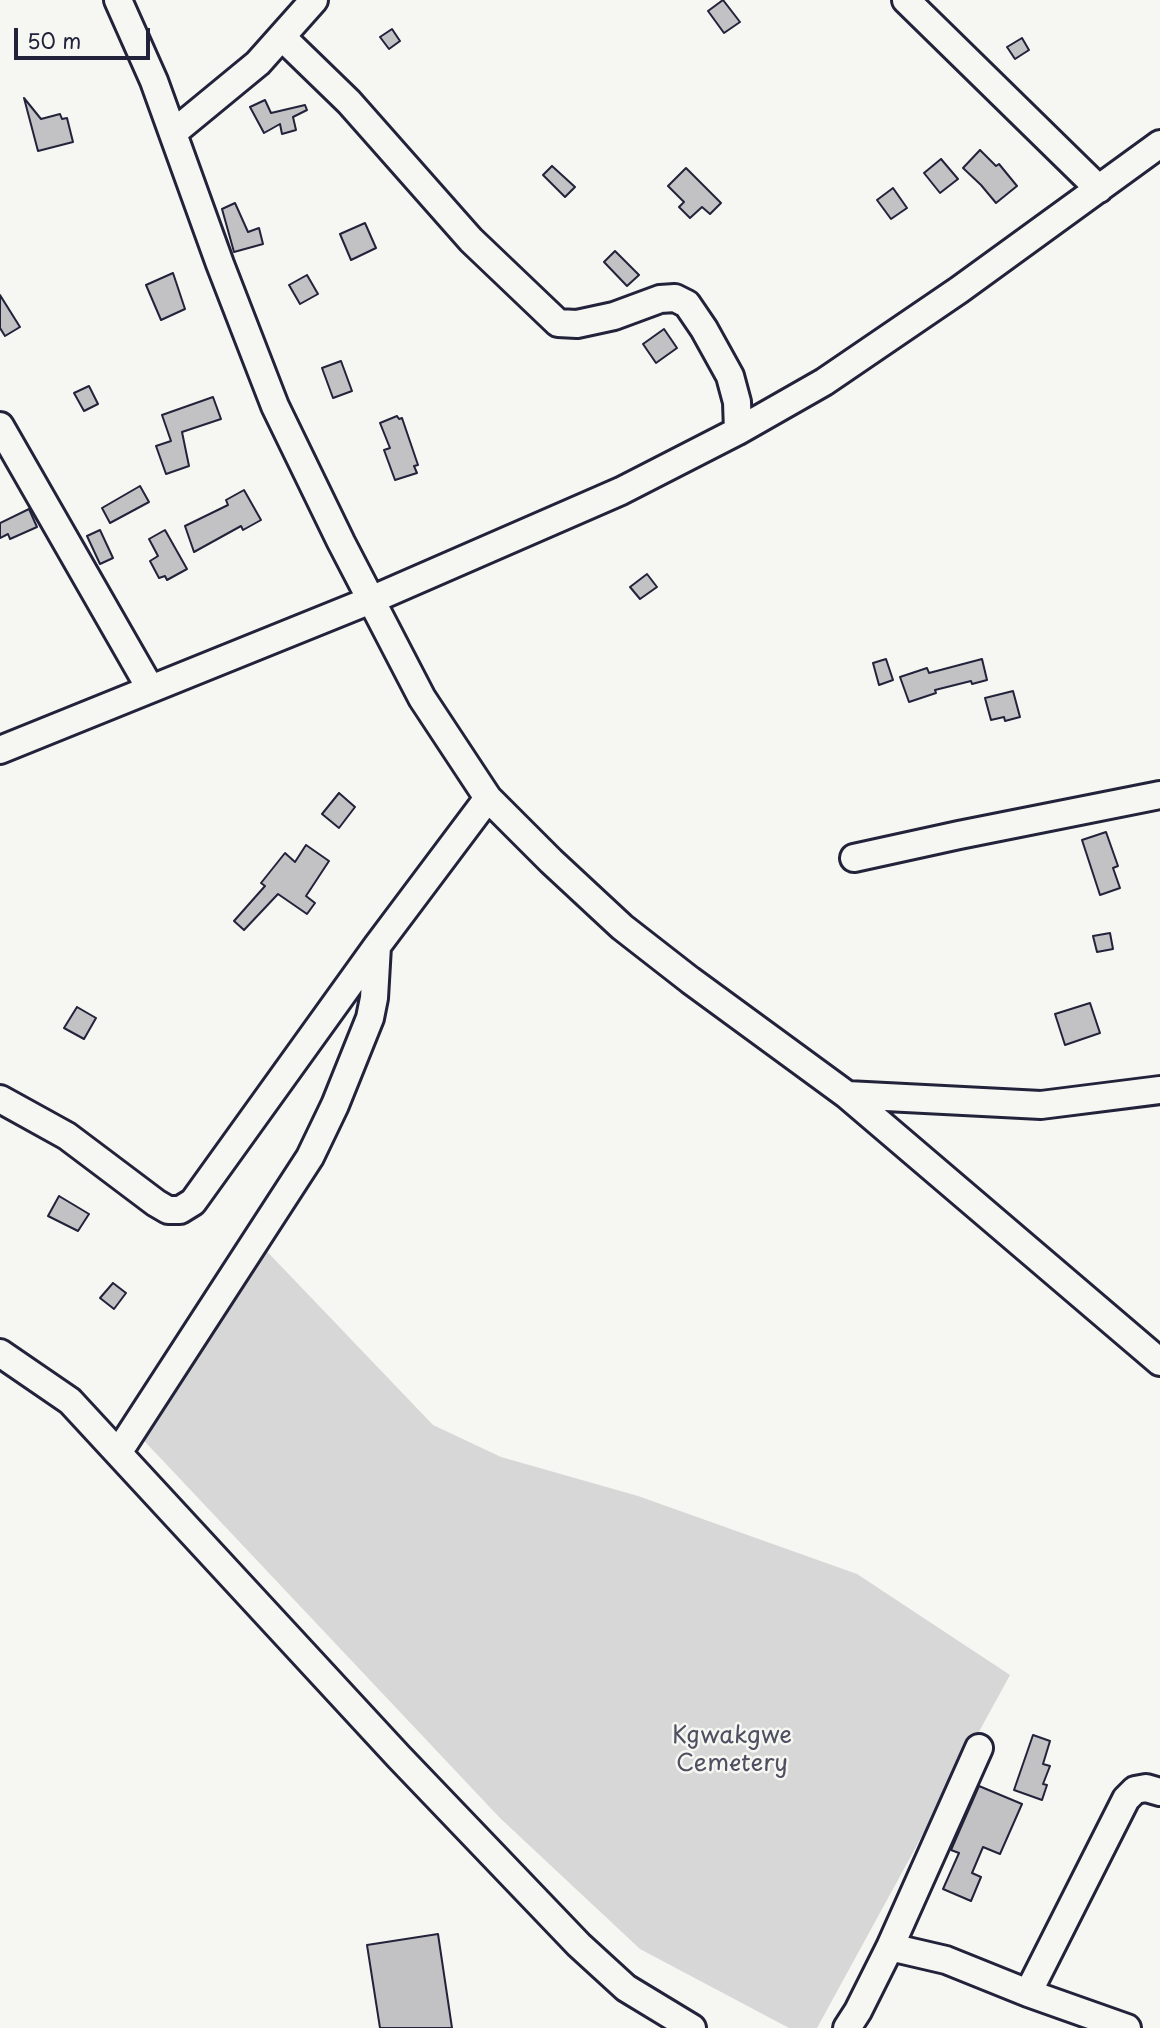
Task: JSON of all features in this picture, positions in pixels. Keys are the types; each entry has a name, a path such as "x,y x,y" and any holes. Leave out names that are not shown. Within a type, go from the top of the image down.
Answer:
{"street":[{"path":"118,0 154,81 275,406 422,698 488,798 622,927 847,1095 1160,1362"},
{"path":"173,134 237,82 314,0"},
{"path":"906,0 1099,189"},
{"path":"282,37 349,102 471,240 558,323 577,324 602,319 660,299 675,298 687,304 730,376 737,402 738,431"},
{"path":"0,750 371,600 621,491 738,431 824,382 958,290 1160,144"},
{"path":"0,426 150,688"},
{"path":"854,858 1160,795"},
{"path":"0,1099 67,1136 168,1210 180,1210 193,1202 377,946 488,798"},
{"path":"118,1453 310,1157 370,1018 377,946"},
{"path":"847,1095 1041,1105 1160,1090"},
{"path":"0,1353 70,1401 399,1757 579,1945 626,1988 692,2028"},
{"path":"848,2028 890,1947 979,1748"},
{"path":"1028,1993 1126,1799 1135,1790 1146,1788 1160,1792"},
{"path":"890,1947 946,1960 1127,2028"}],"green space":[{"name":"Kgwakgwe Cemetery","path":"256,1240 433,1425 501,1457 638,1496 857,1574 1010,1675 817,2028 789,2028 640,1949 500,1818 133,1429"}],"building":[{"path":"723,0 740,22 724,33 708,11"},
{"path":"392,29 400,41 389,49 380,37"},
{"path":"1022,38 1029,50 1015,59 1007,47"},
{"path":"24,98 41,119 60,114 62,119 67,118 73,142 38,151"},
{"path":"265,100 271,113 305,105 307,110 293,117 296,130 282,134 280,124 264,133 250,107"},
{"path":"980,150 996,166 999,164 1017,186 996,203 963,168"},
{"path":"941,159 958,179 940,193 924,173"},
{"path":"552,166 575,187 565,197 543,175"},
{"path":"686,168 721,203 710,214 702,207 690,218 679,207 684,202 668,186"},
{"path":"893,188 907,208 891,219 877,200"},
{"path":"235,203 248,232 259,228 263,244 234,252 222,209"},
{"path":"365,223 376,248 351,260 340,234"},
{"path":"615,251 639,275 627,286 604,262"},
{"path":"173,273 185,309 161,320 146,285"},
{"path":"307,275 318,294 300,304 289,285"},
{"path":"0,295 20,327 5,336 0,328"},
{"path":"664,329 677,348 656,363 643,344"},
{"path":"341,361 352,391 333,398 322,368"},
{"path":"89,386 98,404 84,411 74,393"},
{"path":"213,397 221,419 182,432 189,466 166,474 156,446 171,441 162,415"},
{"path":"397,416 402,418 418,465 414,466 417,473 395,480 384,450 390,448 380,423"},
{"path":"140,486 149,502 110,523 102,508"},
{"path":"244,490 261,520 243,530 241,526 194,552 185,526 228,505 226,500"},
{"path":"29,509 37,527 10,539 8,534 0,538 0,523"},
{"path":"100,530 113,558 100,564 87,536"},
{"path":"165,530 187,569 167,580 165,576 159,578 150,561 158,556 149,539"},
{"path":"647,574 657,587 640,599 630,587"},
{"path":"886,659 893,680 879,685 873,663"},
{"path":"982,659 987,680 935,690 936,693 909,702 900,677 927,668 929,673"},
{"path":"1013,691 1020,717 1005,721 1004,717 991,720 985,698"},
{"path":"339,793 355,807 339,828 322,814"},
{"path":"1106,832 1118,866 1113,868 1120,888 1100,895 1082,840"},
{"path":"306,845 329,861 306,896 315,903 307,914 278,894 244,930 234,921 265,886 261,883 285,853 295,862"},
{"path":"1110,933 1113,949 1097,952 1093,936"},
{"path":"1090,1003 1100,1033 1065,1045 1055,1014"},
{"path":"77,1007 96,1018 84,1039 64,1028"},
{"path":"59,1196 89,1214 78,1231 48,1216"},
{"path":"113,1283 126,1293 114,1309 100,1298"},
{"path":"1033,1735 1050,1741 1043,1764 1050,1766 1043,1784 1047,1785 1042,1800 1014,1790"},
{"path":"979,1786 1022,1804 1000,1854 983,1847 972,1873 981,1877 971,1901 943,1889 959,1853 951,1850"},
{"path":"438,1934 452,2028 380,2028 367,1945"}]}
